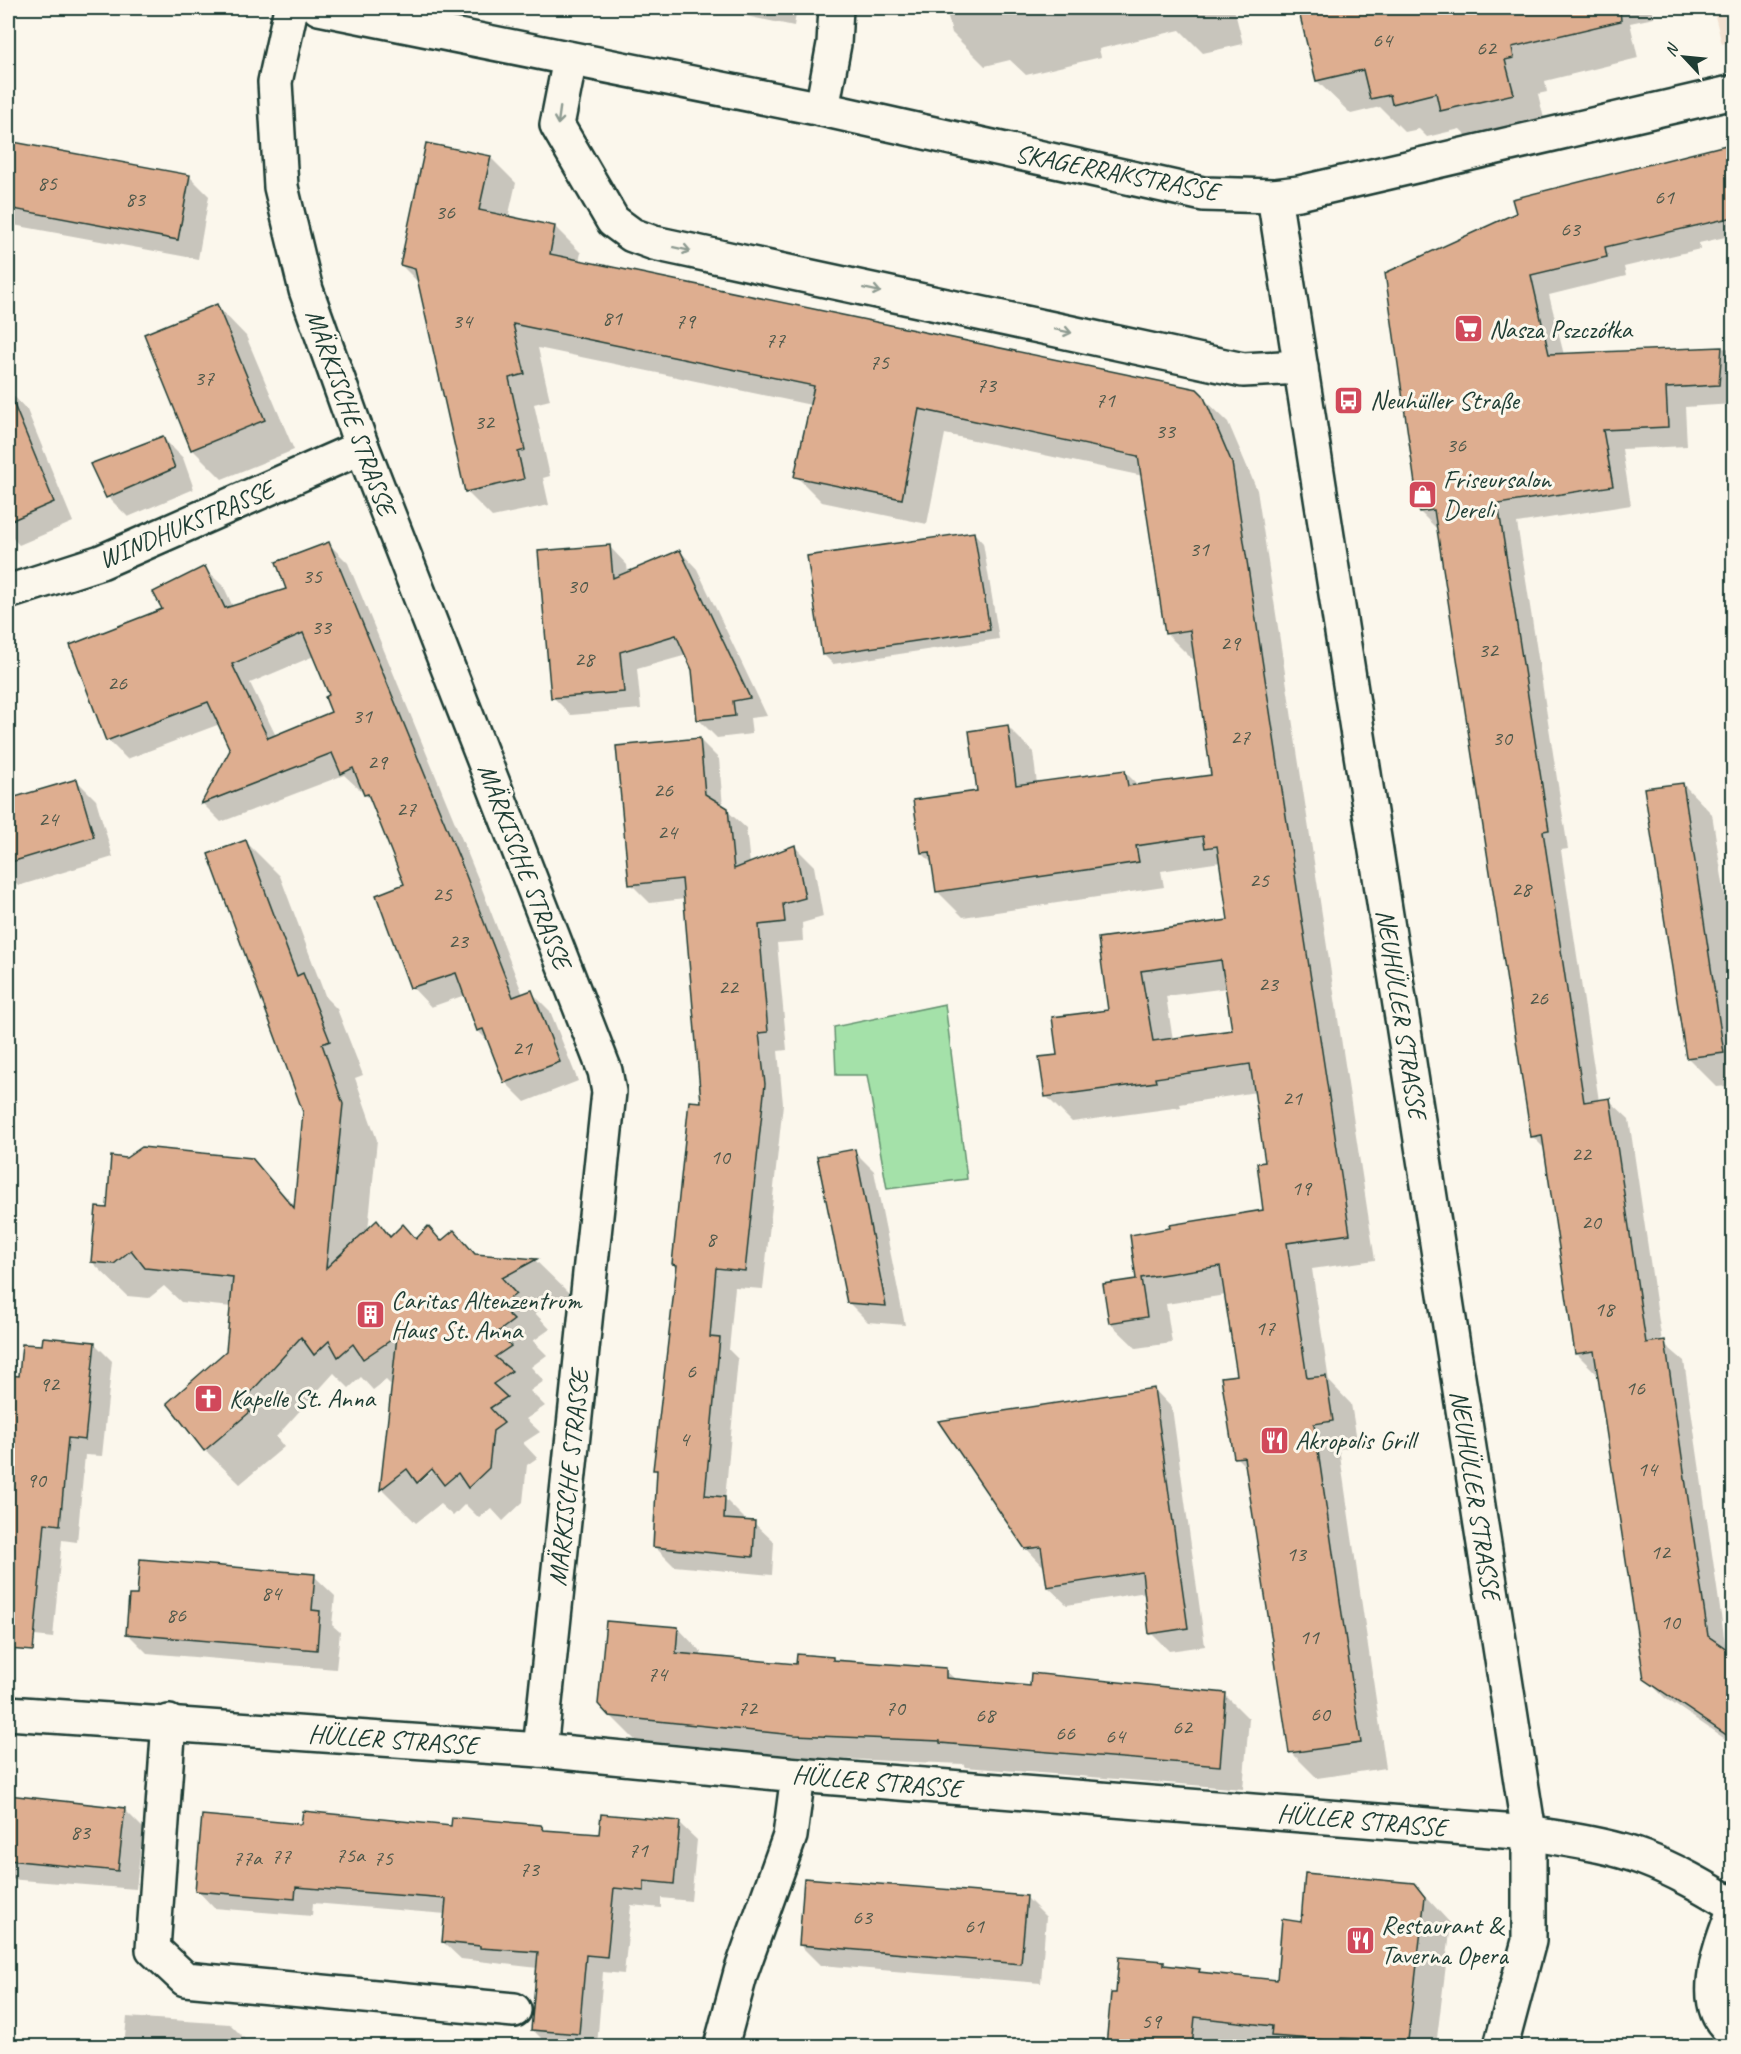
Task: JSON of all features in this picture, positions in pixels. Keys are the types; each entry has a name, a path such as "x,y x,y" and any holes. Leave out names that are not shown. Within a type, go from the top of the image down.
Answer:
{"street":[{"name":"MÄRKISCHE STRASSE","path":"291,8 274,82 281,187 306,290 362,447 605,1071 609,1092 540,1750"},
{"name":"SKAGERRAKSTRASSE","path":"319,8 822,109 1203,194 1274,196 1299,194 1734,92"},
{"path":"822,109 834,44 836,8"},
{"path":"570,59 557,125 613,221 632,235 654,243 1243,370 1301,367"},
{"name":"NEUHÜLLER STRASSE","path":"1274,196 1529,1833 1529,1941 1501,2046"},
{"name":"WINDHUKSTRASSE","path":"8,592 101,562 362,447"},
{"name":"HÜLLER STRASSE","path":"8,1713 169,1722 540,1750 798,1775 1529,1833 1599,1845 1642,1858 1689,1879 1734,1905"},
{"path":"169,1722 153,1949 185,1978 514,2010"},
{"path":"721,2046 741,1972 790,1836 798,1775"},
{"path":"1734,1910 1717,1957 1713,1981 1718,2012 1734,2032"}],"shaded area":[{"path":"1713,8 1733,8 1733,40 1722,44"}],"green space":[{"path":"945,1004 967,1179 887,1189 867,1075 836,1075 834,1027"}],"building":[{"path":"1298,8 1620,8 1621,21 1512,47 1514,58 1505,60 1514,94 1440,111 1436,93 1392,104 1390,95 1370,99 1363,70 1316,81"},
{"path":"8,141 190,175 178,240 8,208"},
{"path":"426,143 491,156 479,210 555,226 550,254 1197,389 1203,395 1232,463 1350,1234 1287,1243 1307,1378 1326,1376 1333,1421 1314,1424 1361,1743 1289,1753 1244,1457 1234,1458 1221,1377 1237,1375 1220,1266 1141,1278 1147,1317 1109,1323 1103,1284 1136,1279 1130,1235 1170,1228 1169,1225 1263,1210 1257,1163 1265,1162 1250,1064 1155,1078 1156,1082 1045,1097 1039,1057 1057,1055 1052,1017 1108,1010 1098,938 1228,920 1217,846 1205,848 1203,836 1136,846 1139,862 936,892 930,852 921,853 913,800 977,791 969,731 1008,725 1016,785 1125,770 1128,786 1211,775 1190,630 1165,634 1138,456 919,409 902,499 794,477 814,386 513,324 525,374 509,378 525,450 518,452 524,479 465,492 415,269 400,265","holes":["1221,960 1232,1030 1153,1041 1141,971"]},
{"path":"1734,143 1734,217 1605,247 1607,257 1531,275 1549,354 1722,347 1719,385 1666,388 1668,427 1603,430 1613,486 1498,504 1549,830 1543,831 1584,1102 1610,1098 1646,1343 1665,1340 1708,1636 1734,1654 1734,1740 1644,1679 1594,1351 1575,1354 1542,1135 1531,1137 1434,510 1419,512 1385,273 1516,213 1512,199"},
{"path":"217,304 265,420 191,450 144,334"},
{"path":"8,390 54,502 8,522"},
{"path":"163,436 175,468 106,498 90,464"},
{"path":"974,532 990,630 822,655 807,556"},
{"path":"329,542 460,860 513,997 532,990 560,1062 504,1083 483,1029 477,1031 456,973 410,988 376,895 404,884 368,794 364,795 353,768 341,774 332,753 201,804 230,750 208,702 106,741 70,645 162,609 153,592 205,566 225,608 286,589 276,562","holes":["303,633 329,695 325,697 331,712 268,738 232,664"]},
{"path":"610,545 613,578 680,550 750,698 733,701 735,716 697,720 692,670 676,635 620,652 624,692 551,698 538,551"},
{"path":"700,738 705,794 728,808 734,869 795,845 805,898 783,904 785,922 759,925 768,1032 759,1033 765,1084 745,1271 716,1268 710,1337 720,1338 705,1495 725,1497 724,1519 755,1521 753,1557 653,1547 657,1470 653,1470 677,1265 672,1264 689,1101 701,1102 682,879 629,885 616,746"},
{"path":"77,779 94,837 8,863 8,799"},
{"path":"1683,783 1724,1053 1686,1058 1644,788"},
{"name":"Caritas Altenzentrum Haus St. Anna","path":"246,840 297,976 303,973 330,1041 322,1044 343,1104 326,1268 377,1220 390,1237 403,1224 416,1239 428,1226 441,1241 454,1230 475,1254 537,1259 502,1278 516,1294 500,1306 514,1320 498,1332 511,1346 495,1357 512,1371 493,1384 507,1397 490,1408 504,1423 493,1431 489,1468 468,1488 458,1473 444,1485 432,1469 417,1483 407,1469 380,1490 397,1336 363,1359 353,1344 338,1357 329,1341 314,1355 301,1337 242,1402 250,1412 204,1451 167,1403 226,1351 233,1277 145,1268 131,1250 114,1264 91,1262 96,1207 107,1208 111,1156 126,1158 142,1147 252,1158 294,1208 303,1112 208,854"},
{"path":"855,1149 886,1306 847,1303 817,1156"},
{"path":"43,1337 95,1342 85,1440 68,1438 60,1525 45,1523 33,1651 8,1649 8,1375 19,1376 22,1344 42,1345"},
{"path":"1154,1388 1188,1628 1149,1634 1142,1572 1047,1587 1041,1547 1025,1549 938,1421"},
{"path":"140,1559 315,1574 312,1610 320,1611 317,1650 126,1634 129,1595 137,1595"},
{"path":"606,1621 678,1627 676,1653 796,1664 797,1654 833,1657 833,1660 946,1668 946,1678 1030,1686 1031,1673 1226,1693 1220,1766 940,1743 940,1741 794,1735 609,1716 598,1704"},
{"path":"8,1795 125,1808 118,1871 8,1860"},
{"path":"303,1811 451,1826 452,1817 541,1825 544,1830 599,1834 601,1814 680,1821 674,1884 644,1881 644,1891 614,1888 607,1957 586,1955 579,2034 531,2030 538,1952 480,1948 480,1946 442,1942 446,1899 296,1887 295,1899 195,1891 202,1815 301,1824"},
{"path":"1305,1873 1414,1883 1425,1897 1408,2040 1341,2038 1341,2041 1271,2036 1272,2026 1195,2017 1192,2046 1106,2046 1111,1993 1116,1993 1119,1957 1164,1961 1164,1965 1200,1969 1199,1972 1277,1980 1282,1919 1301,1922"},
{"path":"804,1878 1027,1896 1021,1964 799,1945"}],"place":[{"name":"Nasza Pszczółka","path":"1468,329"},
{"name":"Neuhüller Straße","path":"1349,400"},
{"name":"Friseursalon Dereli","path":"1422,494"},
{"name":"Caritas Altenzentrum Haus St. Anna","path":"370,1315"},
{"name":"Kapelle St. Anna","path":"208,1398"},
{"name":"Akropolis Grill","path":"1274,1440"},
{"name":"Restaurant & Taverna Opera","path":"1360,1940"}]}
